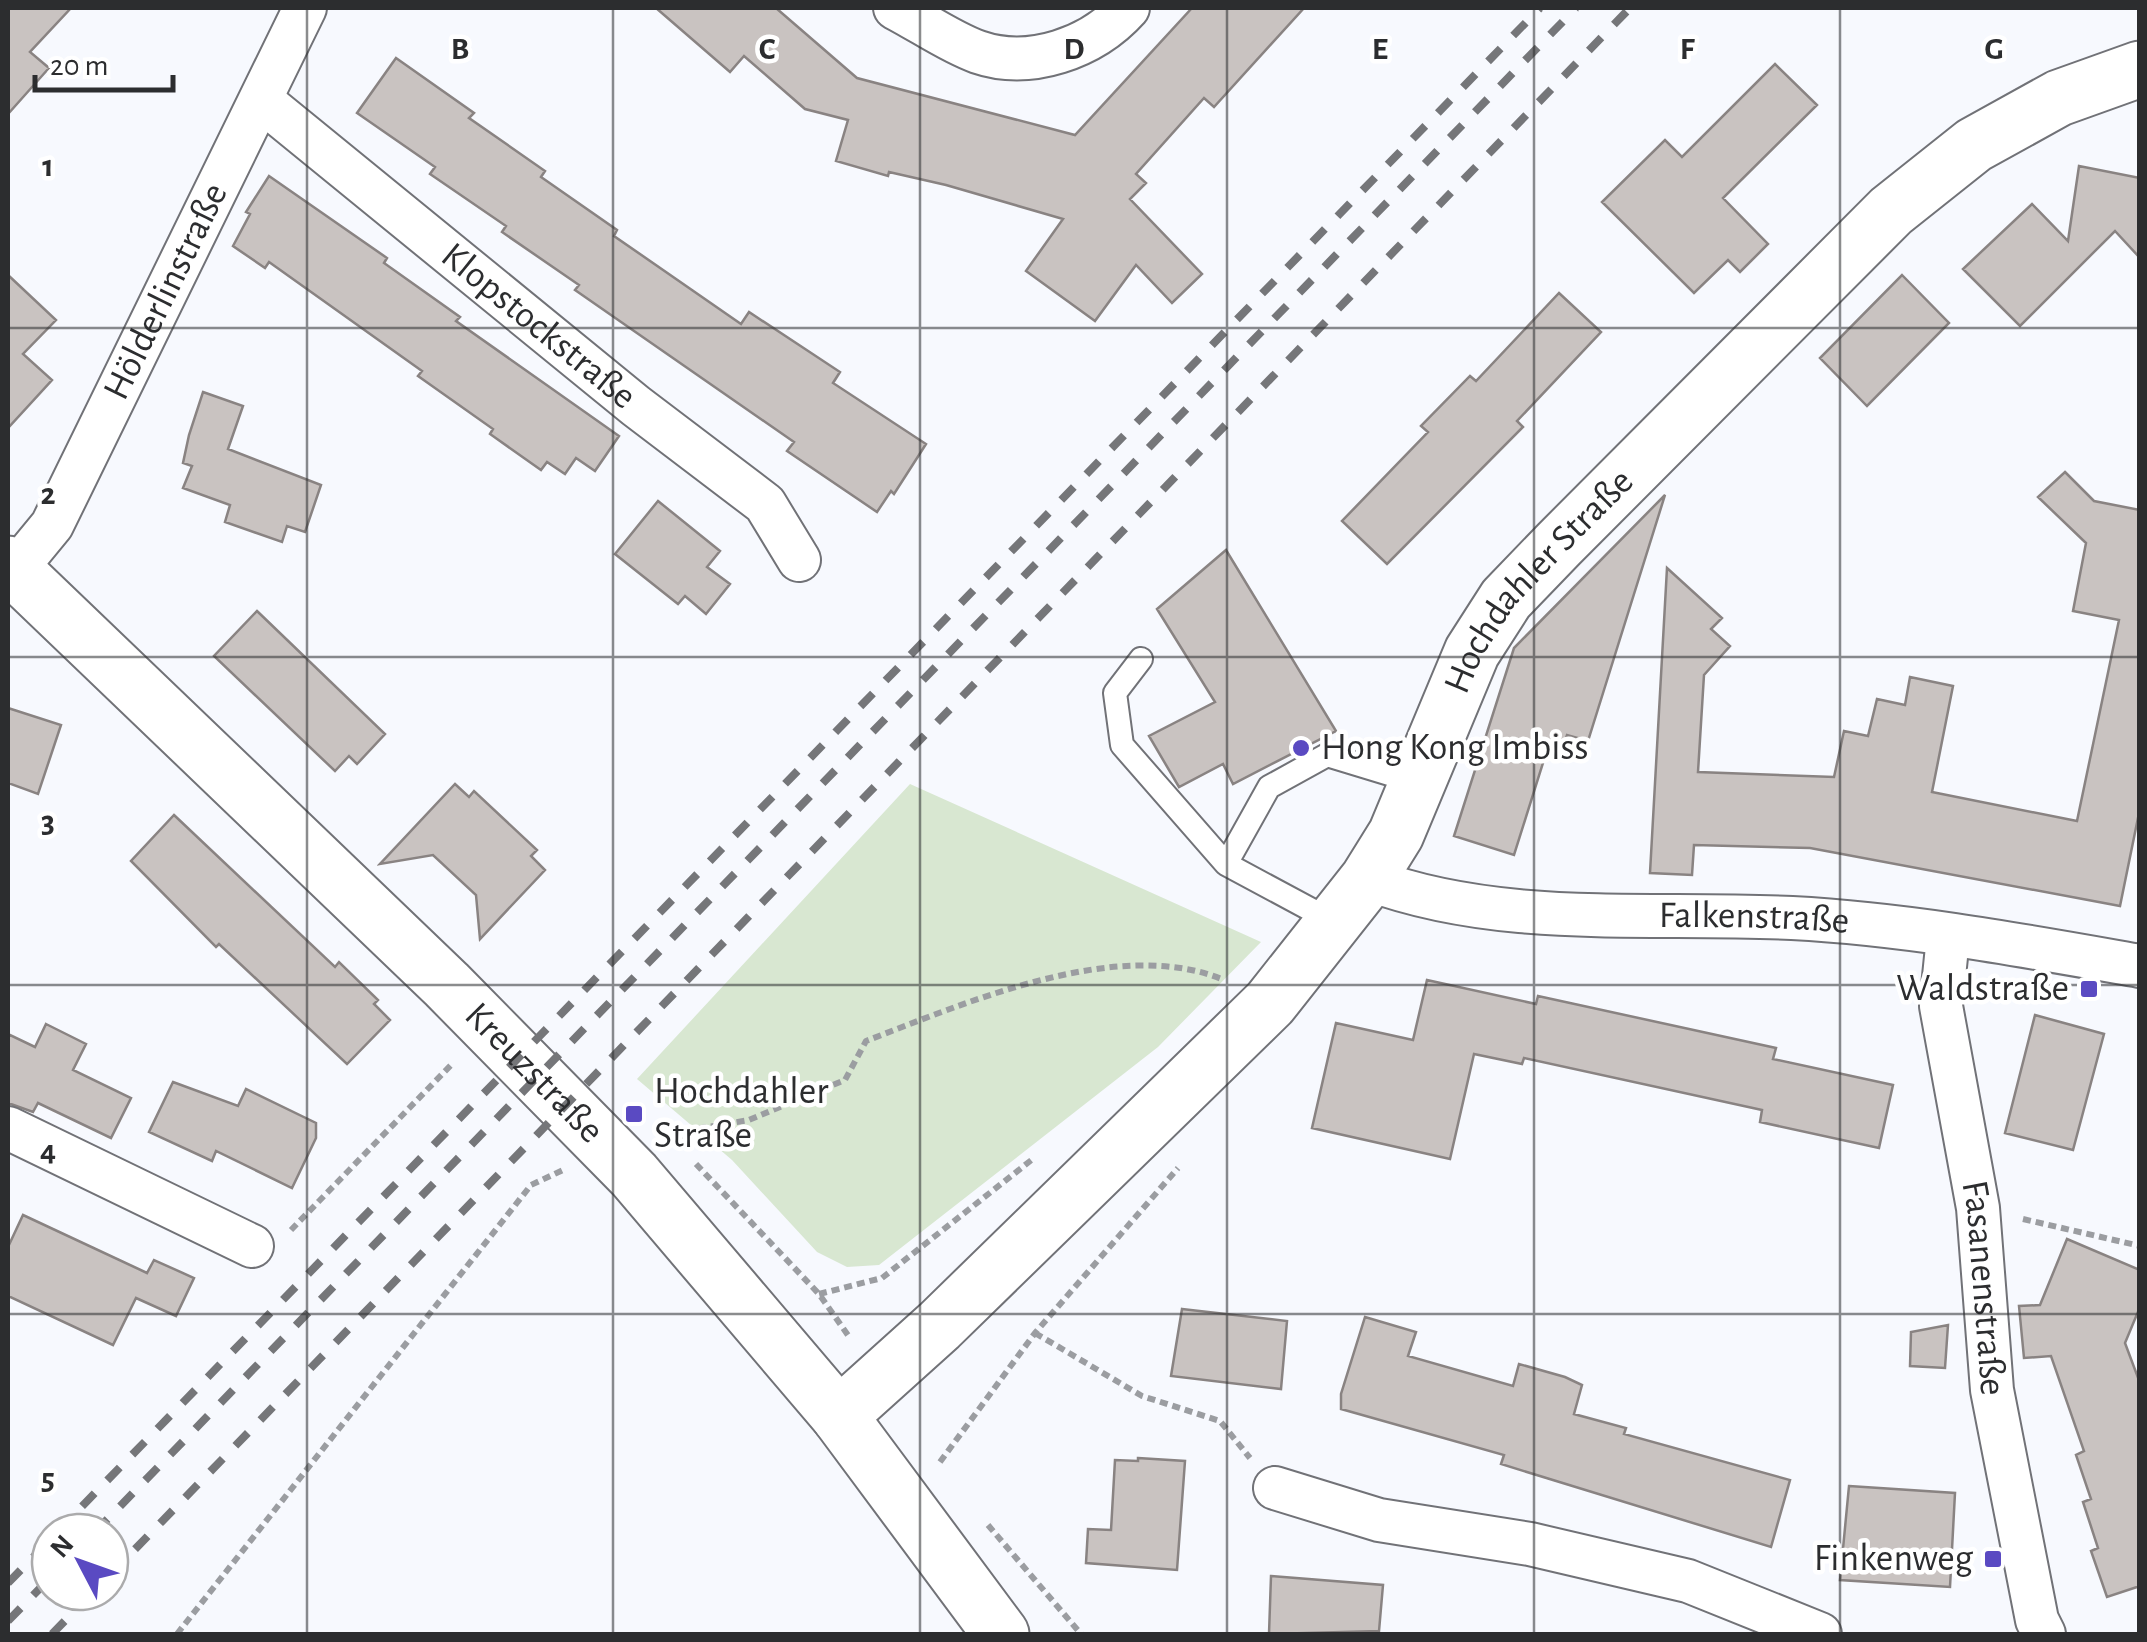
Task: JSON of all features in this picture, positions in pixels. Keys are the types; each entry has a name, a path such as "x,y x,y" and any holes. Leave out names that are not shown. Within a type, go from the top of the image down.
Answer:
{"main road":[{"name":"Hochdahler Straße","path":"838,1416 939,1326 1270,1003 1368,879 1396,834 1472,652 1506,599 1891,211 1974,145 2059,98 2140,69"},
{"name":"Kreuzstraße","path":"11,567 271,813 634,1175 838,1416 1001,1634"}],"street":[{"name":"Hölderlinstraße","path":"11,567 52,525 305,8"},
{"path":"895,8 978,52 1027,60 1076,46 1128,8"},
{"name":"Klopstockstraße","path":"261,100 636,406 766,504 799,560"},
{"name":"Falkenstraße","path":"1368,879 1406,893 1476,907 1577,914 1794,918 2138,957"},
{"name":"Fasanenstraße","path":"1948,937 1941,1006 1978,1208 1992,1390 2034,1630"},
{"path":"8,1128 252,1246"},
{"path":"1275,1488 1380,1520 1530,1544 1688,1582 1820,1634"}],"lane":[{"path":"1141,660 1115,693 1122,745 1226,864 1334,922"},
{"path":"1226,864 1269,787 1327,754 1419,783"}],"path":[{"path":"676,1142 696,1129 749,1120 845,1080 866,1041 1018,988 1124,964 1193,967 1270,1003"},
{"path":"252,1246 288,1234 462,1052"},
{"path":"819,1294 882,1278 1048,1146"},
{"path":"177,1634 531,1185 573,1166"},
{"path":"1978,1208 2140,1246"},
{"path":"940,1462 1035,1333 1142,1396 1220,1421 1275,1488"},
{"path":"981,1517 1081,1634"}],"green space":[{"path":"910,784 1261,942 1158,1047 879,1265 847,1267 817,1252 732,1160 637,1079"}],"building":[{"path":"8,8 71,8 30,52 49,68 8,114"},
{"path":"656,8 776,8 857,78 1075,135 1192,8 1304,8 1214,107 1204,98 1136,174 1146,183 1130,199 1202,274 1172,303 1136,265 1095,321 1026,271 1063,219 946,185 889,172 888,176 836,161 848,120 805,109 744,56 730,72"},
{"path":"396,58 474,113 469,118 545,171 541,177 617,230 614,236 741,324 749,312 840,372 833,383 926,444 894,494 891,491 877,512 787,451 794,442 575,290 579,285 502,232 506,226 430,174 435,167 357,113"},
{"path":"1775,64 1817,105 1723,198 1768,244 1740,272 1728,260 1694,293 1602,202 1665,140 1682,157"},
{"path":"2079,166 2140,178 2140,258 2115,231 2020,326 1963,269 2032,204 2068,241"},
{"path":"269,176 387,258 384,263 460,317 456,321 619,436 595,471 576,458 565,474 547,462 541,470 490,434 493,429 418,376 422,371 269,262 265,268 233,246 250,214 246,212"},
{"path":"8,275 56,320 23,354 52,380 8,428"},
{"path":"1902,275 1949,323 1867,406 1820,358"},
{"path":"1559,293 1601,332 1517,421 1523,427 1387,564 1342,521 1428,432 1421,426 1470,376 1476,381"},
{"path":"203,392 243,406 228,449 321,485 305,532 287,526 282,542 225,522 230,505 183,488 192,466 183,463"},
{"path":"2065,472 2094,501 2140,510 2140,808 2120,906 1810,848 1694,845 1692,875 1650,873 1667,568 1722,618 1711,629 1730,646 1704,675 1698,772 1834,777 1844,731 1868,736 1877,699 1905,705 1910,677 1953,686 1932,792 2077,821 2119,620 2073,611 2086,543 2038,497"},
{"path":"1665,495 1588,741 1567,735 1562,751 1548,747 1514,855 1454,836 1514,648"},
{"path":"658,501 720,551 707,567 730,584 706,614 685,596 678,604 615,554"},
{"path":"1226,550 1336,731 1233,784 1223,764 1179,787 1149,736 1215,702 1157,609"},
{"path":"257,611 385,734 357,764 349,756 335,771 214,656"},
{"path":"8,708 61,725 38,794 8,783"},
{"path":"455,784 469,797 474,791 537,850 531,856 545,870 480,939 476,895 433,855 380,864"},
{"path":"174,815 335,967 339,962 378,1000 374,1004 390,1020 347,1064 219,944 216,947 131,861"},
{"path":"1427,980 1536,1004 1538,996 1776,1048 1773,1059 1893,1085 1879,1148 1760,1122 1762,1110 1524,1058 1522,1064 1474,1054 1450,1159 1312,1128 1336,1023 1413,1040"},
{"path":"2035,1015 2104,1034 2073,1150 2005,1133"},
{"path":"46,1024 86,1044 73,1070 131,1098 111,1138 38,1103 33,1112 8,1103 8,1034 35,1047"},
{"path":"173,1082 238,1106 246,1089 316,1123 316,1138 292,1188 216,1151 212,1161 149,1132"},
{"path":"23,1215 147,1273 154,1260 194,1278 176,1316 136,1298 113,1345 8,1296 8,1247"},
{"path":"2067,1239 2140,1270 2140,1307 2125,1343 2140,1383 2140,1586 2107,1597 2091,1551 2098,1548 2083,1502 2091,1499 2076,1455 2084,1451 2051,1356 2024,1358 2019,1306 2040,1305"},
{"path":"1182,1309 1287,1321 1281,1389 1171,1376"},
{"path":"1365,1317 1416,1332 1408,1356 1513,1386 1519,1364 1565,1377 1582,1385 1574,1414 1626,1428 1624,1434 1790,1480 1771,1547 1501,1464 1504,1455 1341,1409 1341,1394"},
{"path":"1948,1325 1945,1368 1910,1366 1911,1332"},
{"path":"1115,1460 1185,1461 1177,1570 1086,1563 1088,1529 1111,1530"},
{"path":"1849,1486 1955,1493 1950,1587 1840,1580"},
{"path":"1271,1576 1383,1585 1379,1631 1269,1634"}],"railway":[{"path":"76,1512 1540,8"},
{"path":"114,1512 1576,8"},
{"path":"130,1554 1630,8"},
{"path":"8,1583 30,1560"},
{"path":"8,1621 30,1598"},
{"path":"52,1634 73,1612"}],"place":[{"name":"Hong Kong Imbiss","path":"1301,748"},
{"name":"Waldstraße","path":"2089,989"},
{"name":"Hochdahler Straße","path":"634,1114"},
{"name":"Finkenweg","path":"1993,1559"}]}
